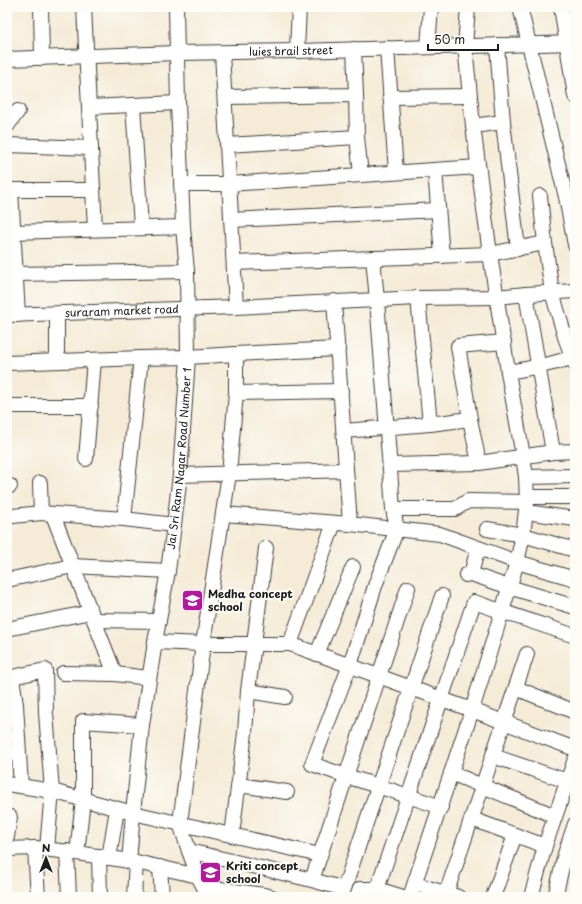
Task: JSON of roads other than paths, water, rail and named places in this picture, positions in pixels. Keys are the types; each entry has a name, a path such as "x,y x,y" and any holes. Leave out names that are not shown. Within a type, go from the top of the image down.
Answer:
{"street":[{"path":"41,7 42,58"},
{"path":"84,7 95,229"},
{"name":"Jai Sri Ram Nagar Road Number 1","path":"134,897 133,813 142,725 168,571 174,525 180,475 188,358 187,271 181,184 176,7"},
{"path":"297,51 299,7"},
{"path":"428,47 432,7"},
{"path":"410,897 472,710 517,562 523,535 526,504 526,477 490,254 473,126 465,46 468,7"},
{"path":"520,7 566,197 575,245"},
{"path":"561,7 571,43 575,96"},
{"name":"luies brail street","path":"7,58 571,43"},
{"path":"497,45 503,122 518,249"},
{"path":"387,48 396,172"},
{"path":"354,49 357,137 361,175"},
{"path":"222,53 236,307"},
{"path":"224,97 356,96"},
{"path":"390,97 470,96"},
{"path":"89,107 178,103"},
{"path":"133,105 141,228"},
{"path":"7,111 18,112 7,126"},
{"path":"473,126 503,122"},
{"path":"227,145 357,137"},
{"path":"7,145 91,148"},
{"path":"181,184 230,184 478,167"},
{"path":"435,170 442,256"},
{"path":"12,315 16,274 9,190 93,190"},
{"path":"508,372 565,360 574,361 570,336 552,292 540,196"},
{"path":"231,220 438,210"},
{"path":"13,232 183,227"},
{"path":"234,263 490,254 545,244"},
{"path":"373,258 390,465 397,529 376,583 350,665 312,764 441,807"},
{"path":"16,274 187,271"},
{"name":"suraram market road","path":"12,315 236,307 334,301 497,297 552,292 575,292"},
{"path":"526,294 553,452"},
{"path":"418,298 430,424"},
{"path":"334,301 350,524"},
{"path":"57,314 57,361"},
{"path":"479,463 458,346 504,342"},
{"path":"7,363 141,358 188,358 338,349"},
{"path":"204,887 189,851 180,823 203,644 229,474 236,393 236,354"},
{"path":"124,519 141,358"},
{"path":"86,460 94,360"},
{"path":"236,393 341,392"},
{"path":"7,406 91,406"},
{"path":"344,431 470,419"},
{"path":"390,465 479,463 553,452 575,451"},
{"path":"180,475 346,470"},
{"path":"526,477 575,476"},
{"path":"40,483 47,514 73,566 115,674"},
{"path":"394,509 455,509 468,501 526,504 575,497"},
{"path":"526,504 575,519"},
{"path":"7,518 13,516 47,514 124,519 174,525"},
{"path":"223,514 350,524 440,534 517,562 575,579"},
{"path":"290,644 334,523"},
{"path":"487,529 523,535 575,550"},
{"path":"232,835 266,548"},
{"path":"478,548 468,574 575,607"},
{"path":"7,580 73,566 168,571"},
{"path":"317,654 353,567"},
{"path":"312,880 408,588"},
{"path":"189,851 344,889 442,596"},
{"path":"376,889 474,602 575,636"},
{"path":"7,629 92,616 159,621"},
{"path":"155,642 203,644 290,644 441,698 575,749"},
{"path":"415,884 427,893 452,895 472,818 527,654"},
{"path":"38,897 41,848 52,791 46,713 46,670 10,678 16,705 14,785 52,791 133,813 320,855"},
{"path":"63,673 115,674 149,678"},
{"path":"516,688 575,712"},
{"path":"248,691 285,697"},
{"path":"69,897 72,852 83,800 83,721 142,725"},
{"path":"493,756 567,781"},
{"path":"531,897 545,846 575,759"},
{"path":"451,773 555,816"},
{"path":"238,785 287,792"},
{"path":"100,897 104,857 117,809"},
{"path":"7,837 10,817"},
{"path":"472,818 545,846"},
{"path":"555,897 565,854 575,824"},
{"path":"493,897 515,835"},
{"path":"7,849 41,848 133,862 160,868 204,887 272,897"},
{"path":"160,868 162,897"},
{"path":"357,897 360,889 376,889 394,896"}],"place":[{"name":"Medha concept school","path":"192,600"},
{"name":"Kriti concept school","path":"211,872"}]}
